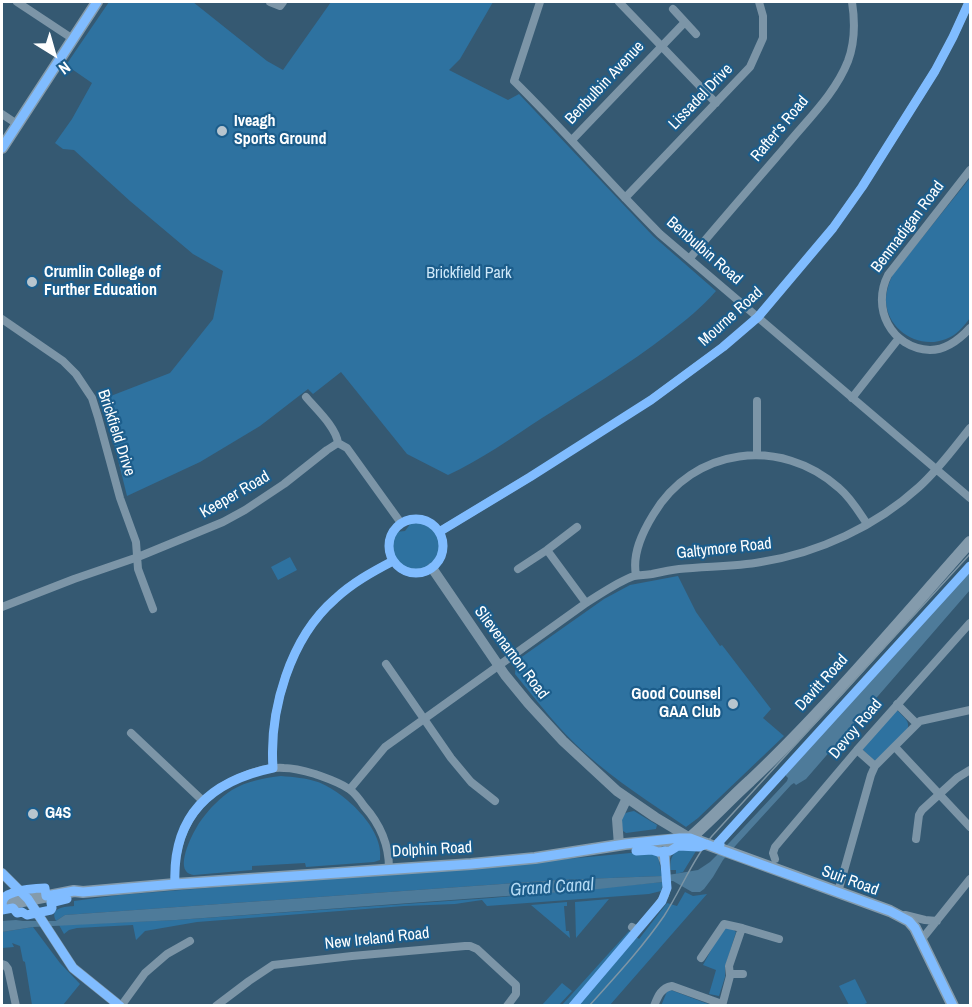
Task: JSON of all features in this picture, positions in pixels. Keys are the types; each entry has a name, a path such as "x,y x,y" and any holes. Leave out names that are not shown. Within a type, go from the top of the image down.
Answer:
{"main road":[{"path":"2,148 97,2"},
{"name":"Davitt Road","path":"690,838 790,743 970,542"},
{"name":"Dolphin Road","path":"2,910 33,907 74,891 471,864 690,838"},
{"name":"Suir Road","path":"690,838 899,915 912,924 922,939 953,1005"},
{"name":"Dolphin Road","path":"2,905 33,907"}],"street":[{"path":"17,2 73,39"},
{"path":"270,2 280,6 283,2"},
{"name":"Benbulbin Road","path":"540,2 514,81 660,234 970,498"},
{"path":"619,2 716,103"},
{"name":"Lissadel Drive","path":"625,198 744,74 753,61 763,38 763,16 759,2"},
{"name":"Rafter's Road","path":"690,258 838,82 852,47 854,17 852,2"},
{"name":"Mourne Road","path":"439,532 651,400 758,317 833,228 862,187 935,71 969,2"},
{"path":"673,9 696,34"},
{"name":"Benbulbin Avenue","path":"572,140 685,22"},
{"path":"2,114 17,124"},
{"name":"Benmadigan Road","path":"898,338 885,317 881,296 883,285 888,275 970,170"},
{"name":"Brickfield Drive","path":"2,319 63,361 87,390 98,417 120,498 136,542 138,557"},
{"path":"852,398 898,338 921,348 938,349 956,342 970,328"},
{"path":"306,397 337,435 338,443 347,447 401,524"},
{"path":"757,401 758,455"},
{"name":"Galtymore Road","path":"350,789 385,747 586,603 614,586 636,575 648,575 680,568 747,564 788,557 817,548 857,530 906,498 921,486 970,428"},
{"name":"Keeper Road","path":"2,607 200,532 245,510 338,443"},
{"path":"636,575 635,563 639,543 653,514 679,483 713,462 758,455 784,458 800,463 835,484 848,497 867,524"},
{"path":"419,519 431,523 439,532 443,549 440,560 432,568 414,573 402,570 393,561 389,543 393,532 401,524 406,520 419,519"},
{"path":"518,569 577,527"},
{"path":"547,550 586,603"},
{"path":"138,557 138,568 153,609"},
{"path":"273,768 273,734 279,696 292,661 309,629 333,600 350,586 393,561"},
{"name":"Slievenamon Road","path":"432,568 499,666 528,704 563,741 627,798 690,838"},
{"name":"Devoy Road","path":"775,859 773,853 775,847 970,622"},
{"path":"386,664 451,758 471,782 495,801"},
{"path":"897,704 917,724"},
{"path":"838,892 875,766 920,721 970,710"},
{"path":"131,732 203,801"},
{"path":"895,747 970,827"},
{"path":"857,750 875,766"},
{"name":"Dolphin Road","path":"175,884 175,859 183,833 190,817 203,801 223,785 248,774 273,768 297,769 327,778 350,789 381,830 388,848 389,868"},
{"path":"916,839 920,814 940,794 970,770"},
{"path":"619,845 617,819 627,798"},
{"path":"632,927 637,930 662,901 667,888 666,868 670,840"},
{"path":"655,841 666,868"},
{"path":"2,873 33,907 73,968 114,1004 167,954 190,941"},
{"path":"922,939 970,879"},
{"path":"899,915 937,921"},
{"path":"701,957 724,924 779,939"},
{"path":"654,1005 661,991 672,986 722,1005 730,974 729,966 742,928"},
{"name":"New Ireland Road","path":"216,1005 273,965 470,946 477,949 516,985 516,994 507,1005"},
{"path":"2,964 8,969 16,1005"},
{"path":"730,974 743,974"}],"green space":[{"name":"Brickfield Park","path":"109,2 193,2 267,61 283,70 331,2 493,2 460,59 449,70 508,100 519,94 653,236 716,291 687,319 606,378 472,463 448,475 407,454 341,372 313,394 308,389 260,426 200,462 127,496 103,399 170,373 213,319 223,271 193,254 74,150 63,149 55,143 72,119 92,83 66,65"},
{"path":"970,178 970,318 957,333 946,339 925,342 915,339 898,329 892,321 886,301 889,284 893,274"},
{"path":"411,523 428,526 439,539 440,549 436,557 421,569 412,570 403,567 393,556 392,549 396,532 405,531"},
{"path":"290,557 297,570 278,580 271,567"},
{"path":"678,576 696,612 720,646 722,645 771,709 763,718 784,736 686,827 621,782 585,753 557,725 515,674 516,661 604,599 630,585"},
{"path":"895,711 898,711 906,720 907,731 875,761 862,749"},
{"path":"281,776 318,782 350,803 361,813 376,836 380,848 380,860 306,867 305,863 252,866 252,870 194,875 188,873 184,860 188,844 199,823 212,807 223,796 238,787 256,780"},
{"path":"634,811 657,825 656,829 626,833 623,831 623,815"},
{"path":"679,850 696,851 683,872 676,874 676,870 670,870 672,856"},
{"path":"652,851 658,856 662,876 558,880 65,915 56,921 54,916 56,910 74,906 74,901 119,895"},
{"path":"663,882 661,891 649,894 487,906 482,900 455,904 197,922 145,931 136,940 133,925 77,928 64,934 59,925 176,920 491,898"},
{"path":"685,892 693,896 707,894 610,1005 562,1005 629,931 639,939 667,903 677,906"},
{"path":"609,899 576,938 575,902"},
{"path":"567,902 567,906 564,906 566,931 569,931 570,938 531,905"},
{"path":"729,925 736,932 725,967 725,977 719,996 709,994 716,970 703,965 723,928"},
{"path":"33,927 60,963 80,984 63,1005 32,1005 20,946 12,943 14,947 2,948 2,932"},
{"path":"855,979 867,1003 862,1005 849,1005 839,986"},
{"path":"562,983 572,991 559,1005 542,1005"},
{"path":"668,989 711,1005 712,1005 661,1006"}],"water":[{"name":"Grand Canal","path":"970,568 970,590 806,779 796,785 794,783 791,785 737,844 700,892 692,892 673,881 589,890 176,920 33,927 2,932 2,921 56,921 65,915 558,880 662,876 698,870 710,862 730,842 787,781 786,774 795,762"}],"tram line":[{"path":"589,1006 656,928 698,855 712,836 970,554"}],"cycle path":[{"path":"2,148 97,2"},
{"path":"439,532 651,400 723,347 758,317 833,228 862,187 935,71 969,2"},
{"path":"411,519 421,519 431,523 439,531 443,546 439,561 431,569 421,573 411,573 401,569 393,561 389,551 389,541 393,531 401,523 411,519"},
{"path":"175,884 180,839 199,805 214,792 231,782 273,768 273,746 279,699 295,654 306,634 319,615 342,593 362,578 393,561"},
{"path":"636,851 670,851 678,846 699,847 706,844 719,849 720,844 718,843 970,566"},
{"path":"2,905 2,901 8,895 37,888 45,888 46,896 74,891 471,864 535,858 680,838 690,838 703,843"},
{"path":"721,850 890,911 909,921 915,928 953,1006"},
{"path":"573,1006 662,901 667,888 664,851"},
{"path":"2,873 28,899 73,968 120,1006"},
{"path":"2,910 13,908 17,913 22,912 27,915 51,910 51,903 67,899"}],"place":[{"name":"Iveagh Sports Ground","path":"222,131"},
{"name":"Crumlin College of Further Education","path":"32,282"},
{"name":"Good Counsel GAA Club","path":"733,704"},
{"name":"G4S","path":"33,814"}]}
